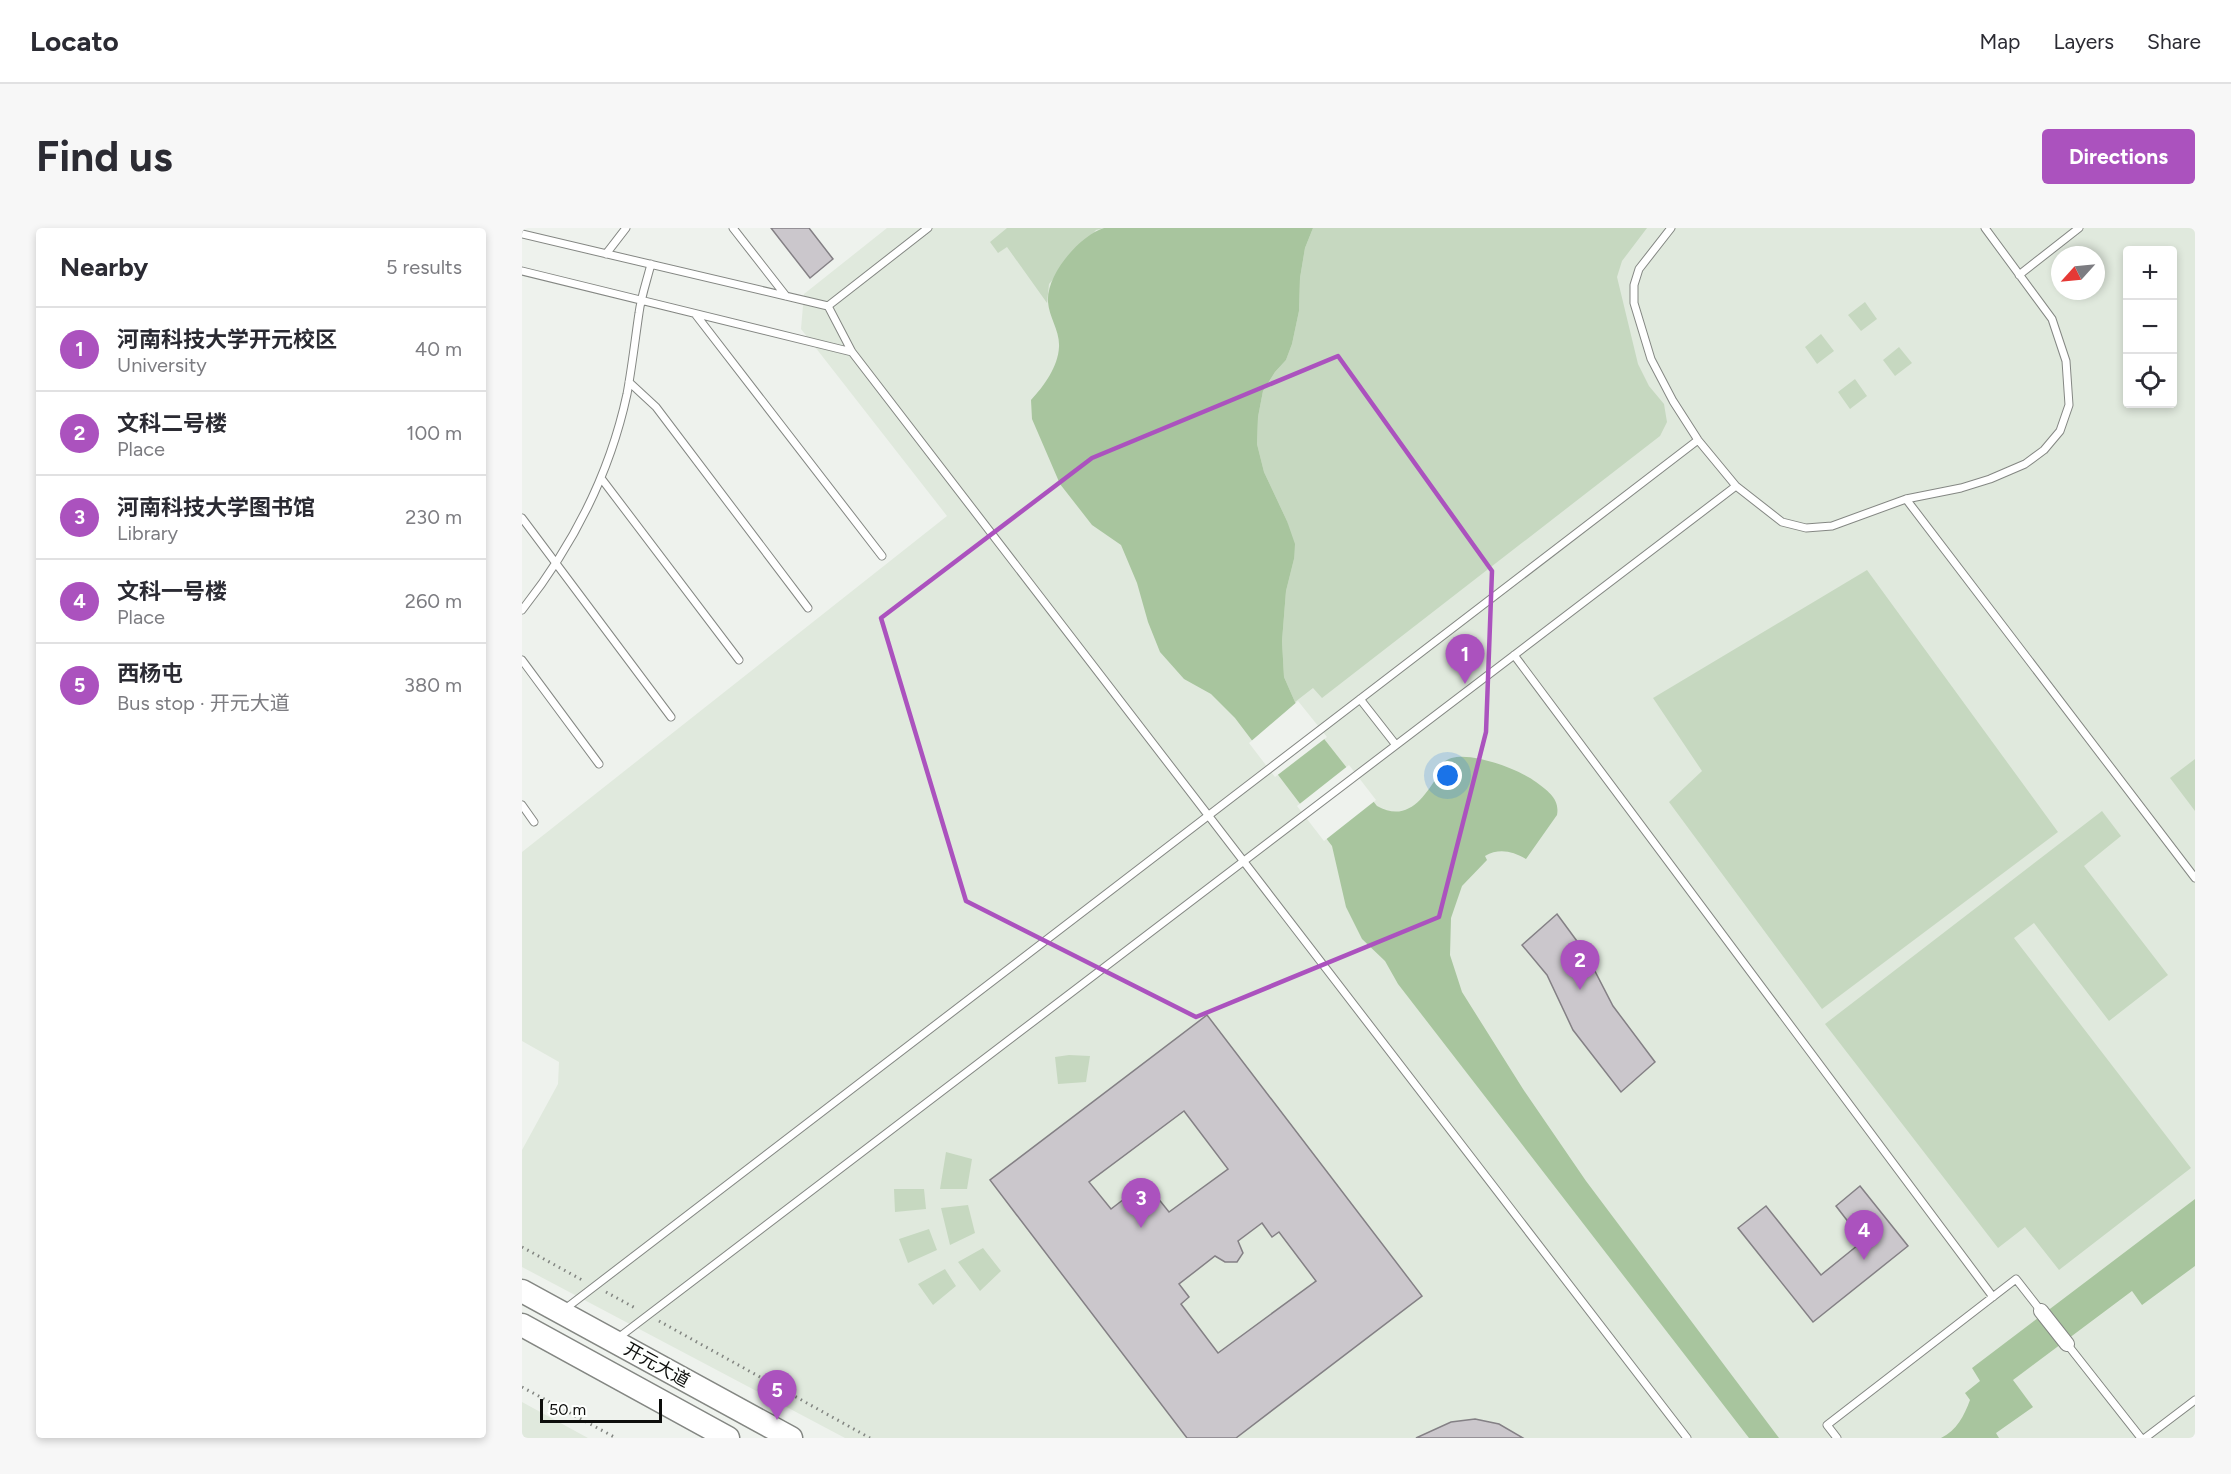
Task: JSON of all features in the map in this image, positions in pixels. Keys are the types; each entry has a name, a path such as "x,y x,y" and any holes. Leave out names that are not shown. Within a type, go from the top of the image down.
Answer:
{"main road":[{"name":"开元大道","path":"522,1291 542,1323 791,1438"},
{"name":"开元大道","path":"542,1323 600,1351 728,1438"}],"street":[{"path":"2041,1311 2067,1344"}],"lane":[{"path":"606,254 626,228"},
{"path":"733,228 786,296"},
{"path":"828,306 928,228"},
{"path":"1671,228 1639,269 1634,285 1634,303 1651,359 1673,401 1698,440 1736,486 1782,522 1806,528 1832,526 1906,499 1961,488 1990,479 2025,464 2044,450 2060,431 2068,405 2066,361 2052,319 1985,228"},
{"path":"2019,275 2079,228"},
{"path":"522,234 828,306 852,352 1688,1438"},
{"path":"522,610 556,563 583,516 601,478 615,437 629,382 641,302 651,264"},
{"path":"522,271 852,352"},
{"path":"696,315 882,556"},
{"path":"629,382 656,407 808,609"},
{"path":"542,1323 595,1286 1698,440"},
{"path":"601,478 739,660"},
{"path":"600,1351 1736,486"},
{"path":"1906,499 2195,878"},
{"path":"522,518 671,717"},
{"path":"1514,655 1993,1297"},
{"path":"522,660 600,764"},
{"path":"1360,699 1396,746"},
{"path":"522,805 534,822"},
{"path":"1837,1438 1827,1425 2016,1279 2041,1311"},
{"path":"2067,1344 2143,1438 2195,1400"}],"path":[{"path":"522,1247 870,1438"},
{"path":"522,1387 616,1438"}],"highlighted area":[{"path":"1338,356 1492,571 1486,732 1439,917 1196,1017 966,901 881,618 1092,458"}],"shaded area":[{"path":"887,228 2195,228 2195,1438 845,1438 522,1267 522,1150 558,1084 559,1062 522,1041 522,852 947,516 801,329 804,294"},
{"path":"1007,228 1104,228 1096,230 1049,284 1047,303 1007,247 998,253 990,242"},
{"path":"1104,228 1313,228 1305,248 1300,278 1299,311 1292,344 1286,360 1263,391 1258,417 1257,444 1264,472 1295,544 1294,559 1286,591 1282,641 1284,677 1295,702 1377,806 1397,812 1406,810 1427,792 1444,762 1452,758 1463,757 1477,758 1518,772 1540,785 1555,800 1557,815 1526,859 1506,852 1495,852 1485,856 1487,860 1462,886 1451,918 1450,955 1462,992 1523,1089 1586,1181 1779,1438 1749,1438 1398,984 1385,961 1362,939 1346,907 1332,846 1235,718 1211,694 1184,679 1160,652 1148,622 1137,583 1121,545 1092,525 1060,484 1032,419 1031,400 1050,376 1059,347 1049,308 1049,291 1052,280 1066,258 1084,239"},
{"path":"1313,228 1647,228 1622,261 1617,277 1638,364 1649,386 1664,404 1667,422 1660,436 1322,698 1313,688 1295,702 1284,677 1282,641 1286,591 1294,559 1287,521 1264,472 1257,444 1258,417 1263,391 1286,360 1292,344 1299,311 1300,278 1305,248"},
{"path":"1865,302 1877,319 1861,331 1848,315"},
{"path":"1821,334 1834,351 1817,364 1805,347"},
{"path":"1899,347 1912,363 1895,376 1883,360"},
{"path":"1855,379 1867,396 1850,409 1838,392"},
{"path":"1867,570 2058,832 1822,1009 1669,802 1702,771 1653,698"},
{"path":"2195,759 2195,811 2170,778"},
{"path":"2102,811 2121,836 2084,866 2168,975 2109,1021 2034,923 2014,938 2191,1168 2059,1270 2025,1227 1998,1248 1825,1024"},
{"path":"1090,1056 1086,1082 1058,1084 1055,1057"},
{"path":"946,1152 972,1159 967,1189 940,1189"},
{"path":"894,1189 924,1189 926,1209 895,1212"},
{"path":"2195,1199 2195,1266 2142,1305 2132,1291 2013,1380 2033,1407 1996,1433 1999,1438 1941,1438 1959,1422 1970,1400 1965,1393 1980,1381 1972,1368"},
{"path":"968,1205 975,1233 950,1245 941,1208"},
{"path":"929,1229 937,1250 908,1263 899,1239"},
{"path":"983,1248 1001,1271 980,1291 958,1262"},
{"path":"945,1269 956,1286 933,1305 918,1284"},
{"path":"522,1402 588,1438 522,1438"}],"pier":[{"path":"1298,701 1327,737 1275,777 1249,743"},
{"path":"1349,765 1376,800 1324,841 1297,806"}],"building":[{"path":"771,228 809,228 833,259 810,278"},
{"path":"1557,914 1585,952 1613,1006 1655,1062 1621,1092 1573,1030 1547,975 1522,945"},
{"path":"1207,1015 1422,1296 1236,1438 1187,1438 990,1180","holes":["1184,1111 1228,1169 1169,1212 1149,1187 1141,1186 1111,1209 1089,1182","1262,1223 1272,1237 1279,1232 1316,1281 1218,1353 1181,1304 1189,1297 1179,1284 1215,1256 1225,1262 1237,1262 1243,1253 1238,1241"]},
{"path":"1860,1186 1908,1246 1813,1322 1738,1228 1766,1206 1821,1275 1863,1241 1836,1206"},
{"path":"1475,1419 1499,1424 1523,1438 1416,1438 1451,1422"}],"place":[{"name":"河南科技大学开元校区","path":"1465,684"},
{"name":"文科二号楼","path":"1580,990"},
{"name":"河南科技大学图书馆","path":"1141,1228"},
{"name":"文科一号楼","path":"1864,1260"},
{"name":"西杨屯","path":"777,1420"}]}
